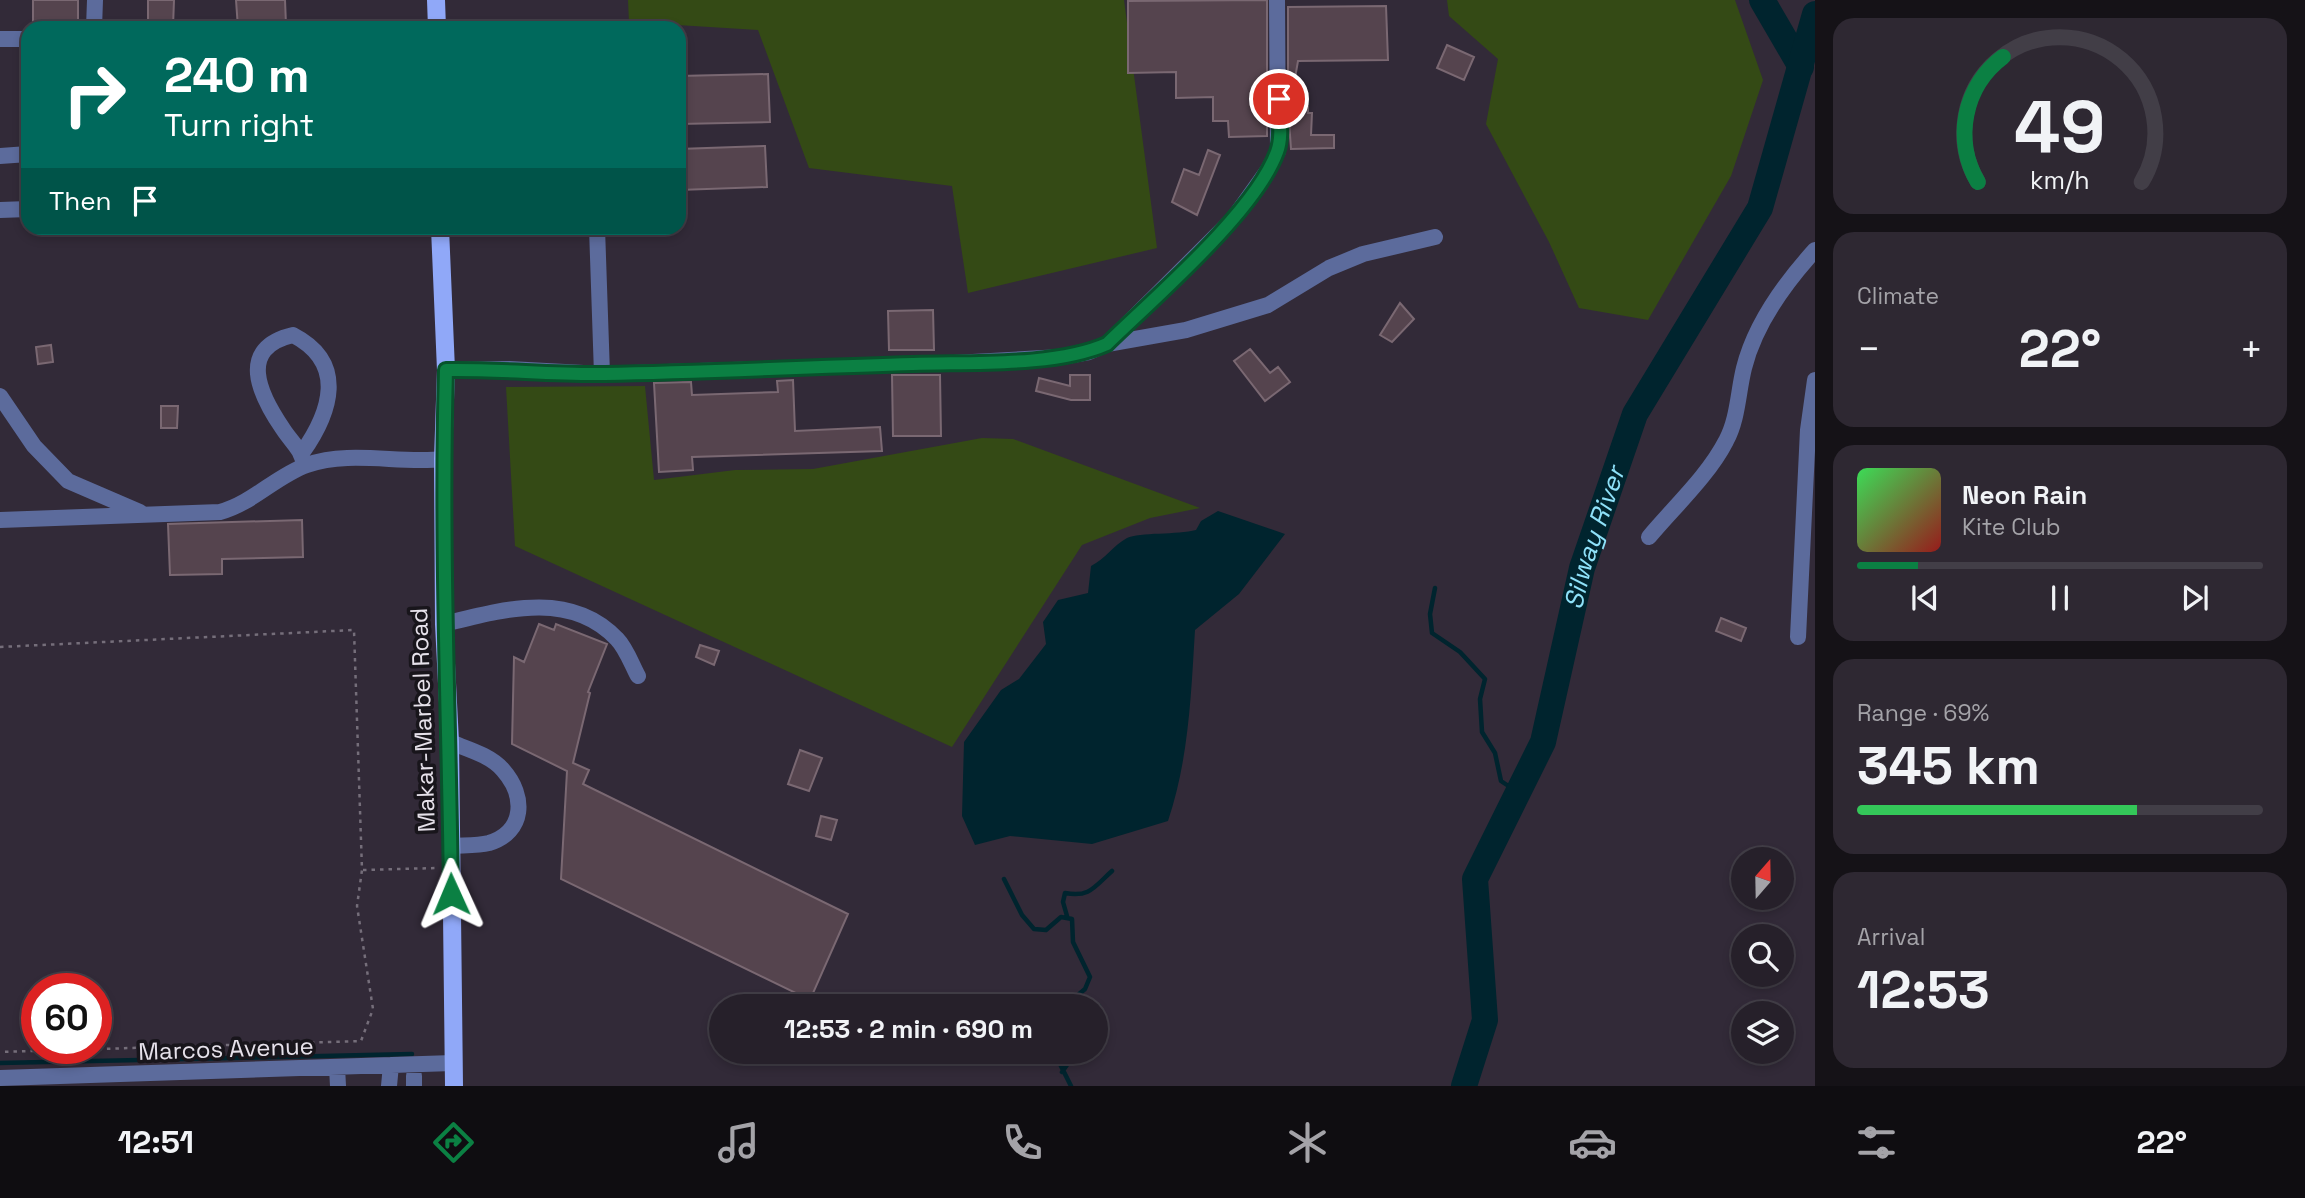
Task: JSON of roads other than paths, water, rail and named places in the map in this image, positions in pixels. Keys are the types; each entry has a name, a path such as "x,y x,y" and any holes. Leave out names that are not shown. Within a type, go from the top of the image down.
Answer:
{"main road":[{"path":"436,0 437,21"},
{"name":"Makar-Marbel Road","path":"440,235 446,370 443,458 444,624 450,742 454,1086"}],"street":[{"path":"94,21 95,0"},
{"path":"1107,344 1233,219 1268,170 1278,151 1277,0"},
{"path":"0,39 21,39"},
{"path":"0,156 21,154"},
{"path":"0,211 21,210"},
{"path":"597,235 602,374"},
{"path":"446,370 509,369 602,374 1060,357 1089,352 1107,344 1186,330 1268,305 1339,264 1363,254 1435,237"},
{"path":"1649,537 1715,460 1728,439 1751,346 1762,323 1797,270 1815,250"},
{"path":"0,520 228,510 303,459 317,432 330,390 323,358 310,344 293,335 274,340 261,352 257,358 258,375 282,428 303,459"},
{"path":"1798,637 1808,430 1815,380"},
{"path":"0,396 34,446 68,481 101,498 149,515"},
{"path":"303,459 419,461 443,458"},
{"path":"444,624 513,608 536,606 563,609 590,619 617,639 638,676"},
{"path":"450,742 488,758 502,769 520,805 518,822 506,835 487,843 450,846"},
{"name":"Marcos Avenue","path":"0,1078 121,1081 259,1079 337,1067 453,1063"},
{"path":"390,1086 391,1065"},
{"path":"337,1067 338,1086"}],"water":[{"path":"1218,511 1285,534 1239,594 1195,630 1185,750 1168,821 1092,844 1010,836 975,845 962,816 964,742 1001,690 1019,679 1046,644 1043,622 1058,600 1088,593 1091,566 1127,538 1196,530 1201,521"}],"waterway":[{"path":"1762,0 1801,67"},
{"name":"Silway River","path":"1464,1086 1485,1020 1475,879 1543,742 1582,568 1635,414 1760,208 1815,14"},
{"path":"1435,588 1430,614 1432,633 1460,652 1485,679 1480,699 1482,732 1495,753 1501,781 1510,787 1529,791"},
{"path":"1067,916 1063,902 1065,893 1086,892 1112,871"},
{"path":"1004,879 1022,915 1034,929 1046,930 1061,917 1072,919 1073,942 1090,977 1085,989 1079,994"},
{"path":"0,1063 412,1054"},
{"path":"1060,1064 1071,1086"},
{"path":"1062,1072 1068,1064"}]}
